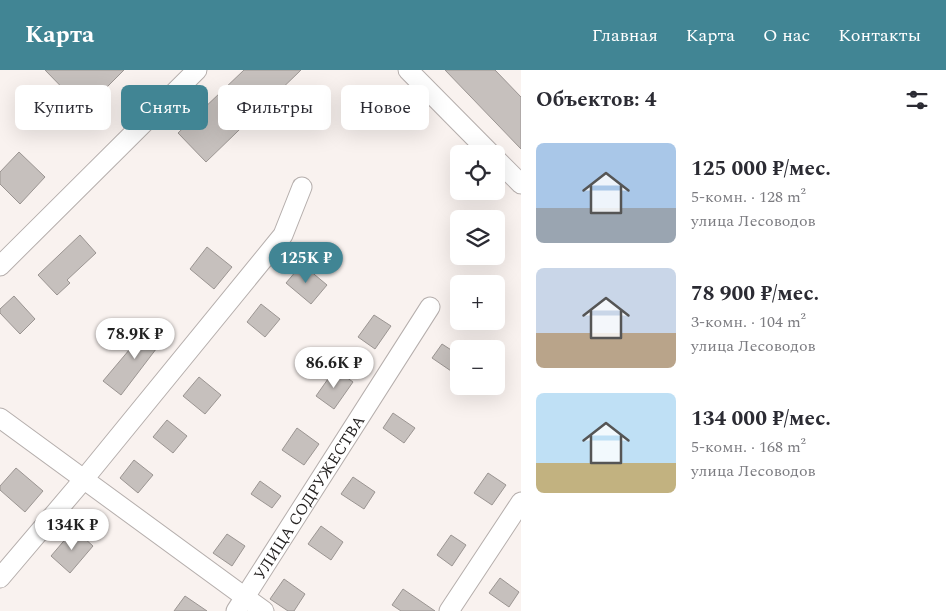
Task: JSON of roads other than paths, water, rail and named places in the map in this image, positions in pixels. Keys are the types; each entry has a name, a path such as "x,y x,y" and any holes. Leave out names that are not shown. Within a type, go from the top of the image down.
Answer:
{"street":[{"path":"0,266 197,70"},
{"path":"408,70 482,145"},
{"path":"505,168 521,184"},
{"path":"0,578 84,479 283,235 302,187"},
{"name":"УЛИЦА СОДРУЖЕСТВА","path":"241,604 430,307"},
{"path":"0,418 84,479 241,604 264,611"},
{"path":"449,611 521,502"}]}
